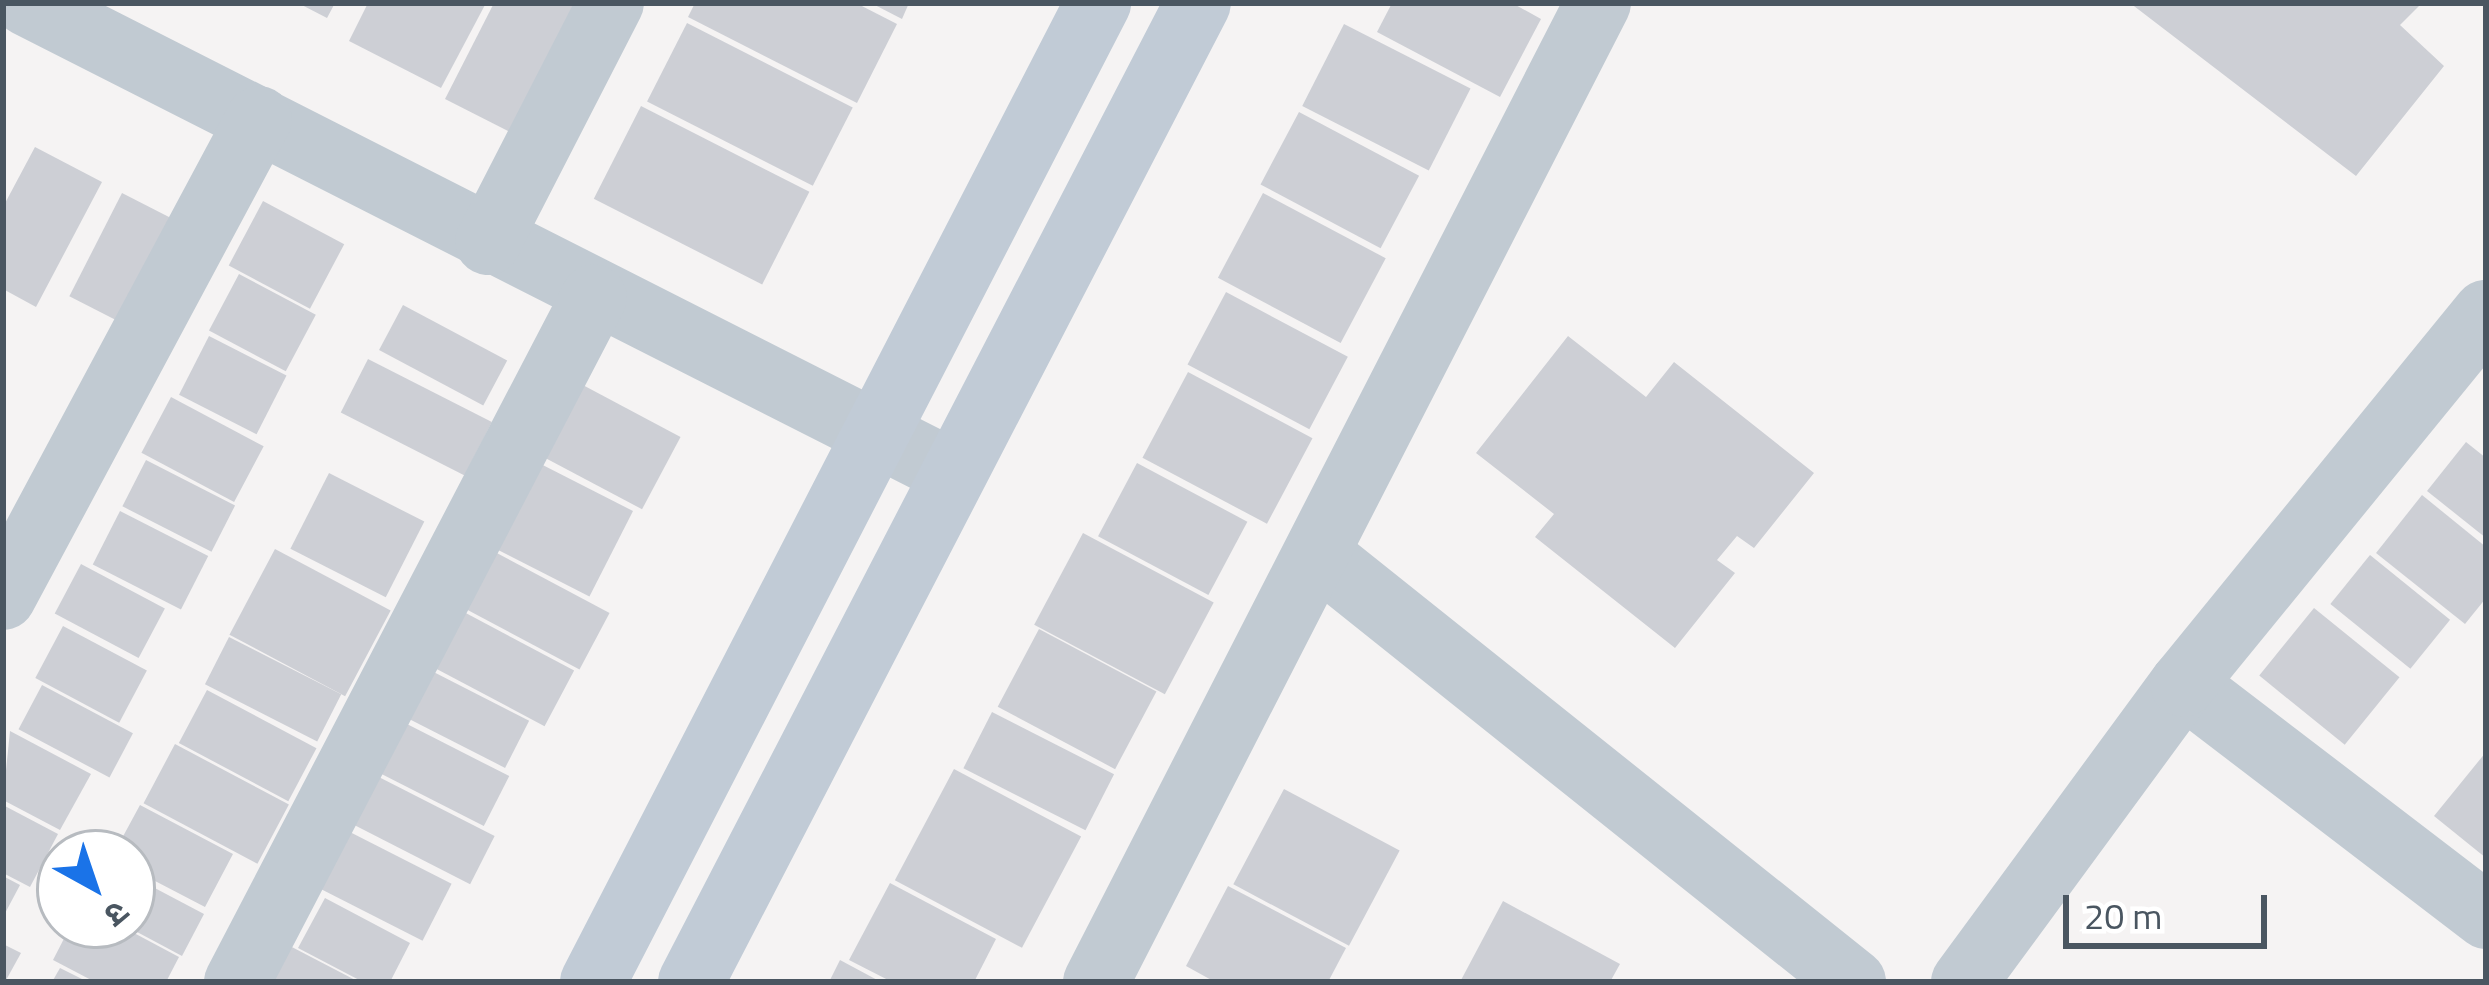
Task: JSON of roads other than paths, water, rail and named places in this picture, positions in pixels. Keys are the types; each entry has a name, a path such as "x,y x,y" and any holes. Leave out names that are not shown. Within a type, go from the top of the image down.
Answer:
{"street":[{"path":"27,3 260,119 595,297 954,473"},
{"path":"488,242 611,3"},
{"path":"593,982 1098,3"},
{"path":"691,982 1198,3"},
{"path":"1096,982 1321,556 1598,3"},
{"path":"5,586 260,119"},
{"path":"237,982 595,297"},
{"path":"1964,982 2183,684 2486,314"},
{"path":"1321,556 1788,961 1853,982"},
{"path":"2183,684 2486,916"}]}
